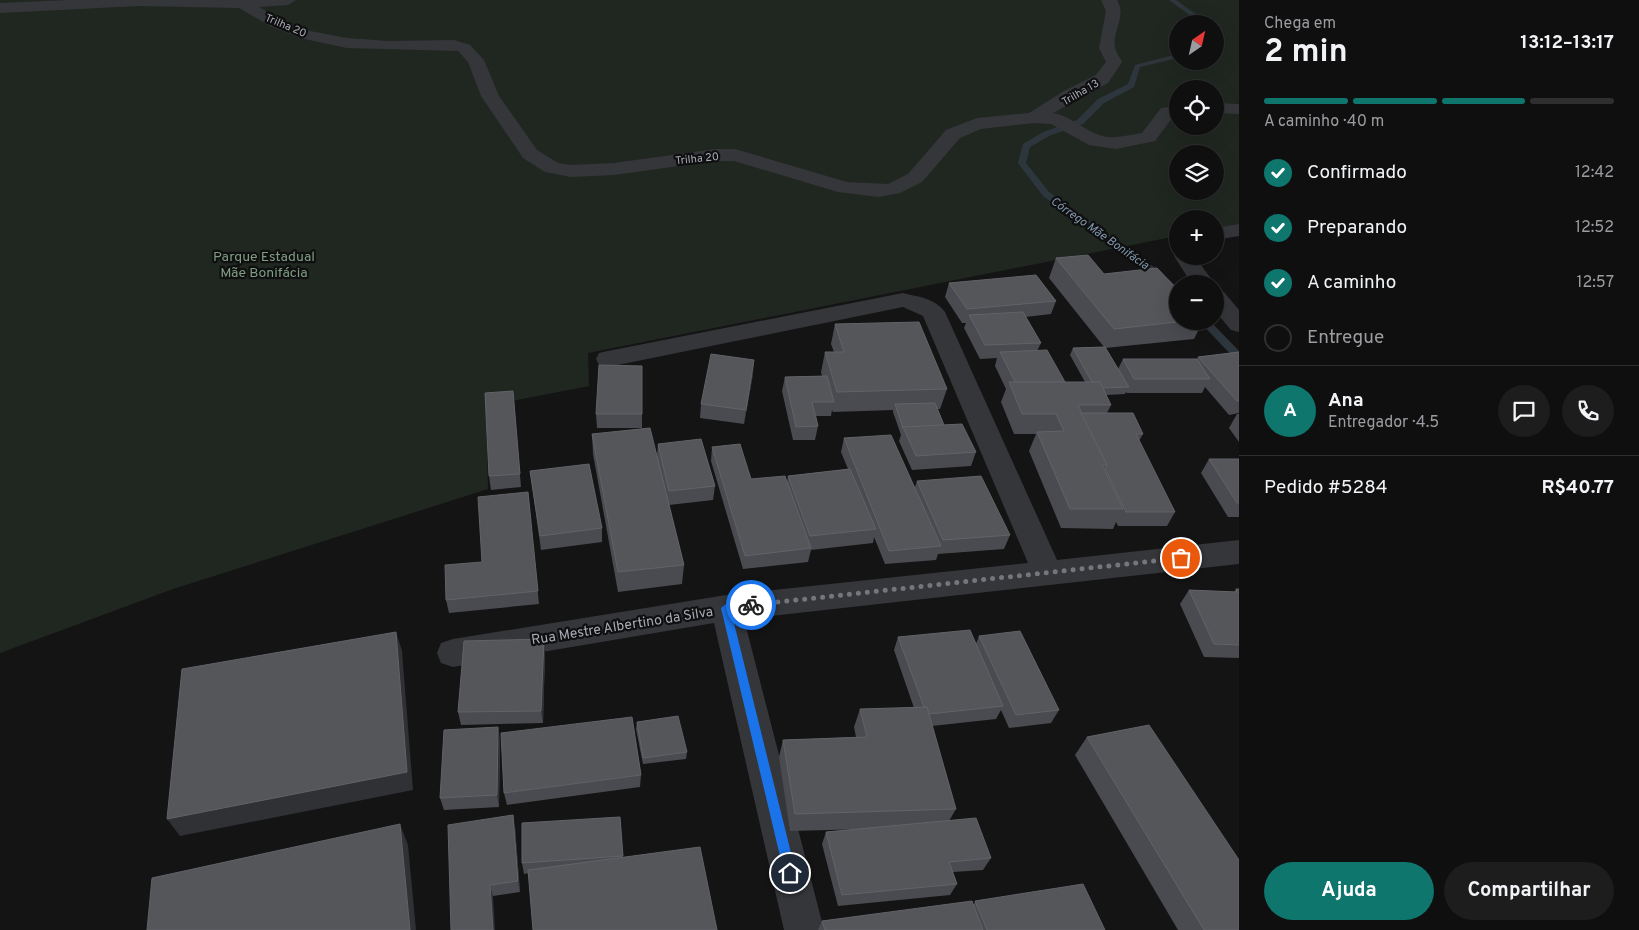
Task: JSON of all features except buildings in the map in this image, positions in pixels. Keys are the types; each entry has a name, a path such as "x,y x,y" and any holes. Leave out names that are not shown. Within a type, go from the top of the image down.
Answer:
{"street":[{"path":"0,8 138,1 242,4 288,0"},
{"name":"Trilha 13","path":"1034,118 1070,95 1102,79 1114,62 1107,49 1108,33 1114,19 1110,0"},
{"name":"Trilha 20","path":"242,4 276,23 306,35 347,43 388,46 454,45 464,48 476,60 490,96 530,154 552,168 571,171 614,169 715,155 735,155 845,188 879,191 893,189 915,178 953,134 977,124 1034,118 1055,119 1096,141 1116,142 1148,137 1166,112 1169,112"},
{"path":"1224,108 1239,109"},
{"path":"1224,232 1239,230"},
{"path":"608,359 904,300 920,304 933,312 1047,571"},
{"path":"1224,307 1239,325"},
{"name":"Rua Mestre Albertino da Silva","path":"453,653 726,608 1047,571 1239,552"},
{"path":"726,608 804,930"}],"green space":[{"name":"Parque Estadual Mãe Bonifácia","path":"0,0 1239,0 1239,224 1224,227 1224,210 1169,210 1169,238 588,353 589,386 486,406 488,489 173,589 0,653"}],"waterway":[{"name":"Córrego Mãe Bonifácia","path":"1172,0 1194,15"},
{"name":"Córrego Mãe Bonifácia","path":"1169,58 1137,66 1131,85 1101,101 1080,122 1046,134 1026,146 1022,163 1046,194 1155,272 1169,285"},
{"name":"Córrego Mãe Bonifácia","path":"1213,330 1239,357"}],"way so far":[{"path":"751,605 1047,571 1181,558"}],"route":[{"path":"751,605 726,608 790,873"}]}
